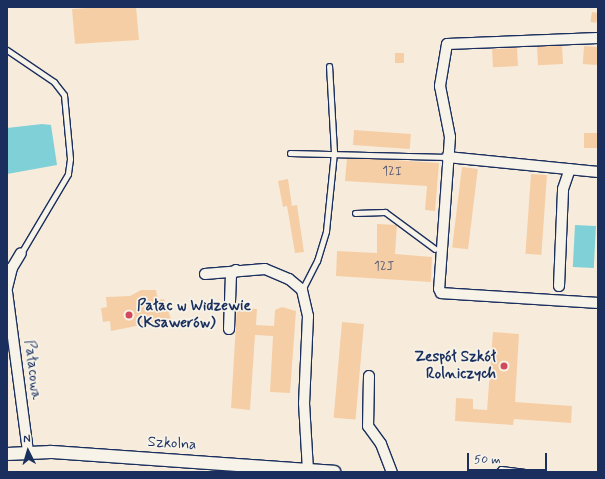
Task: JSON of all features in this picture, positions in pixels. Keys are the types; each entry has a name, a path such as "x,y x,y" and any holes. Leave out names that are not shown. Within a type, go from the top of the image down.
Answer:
{"street":[{"path":"598,38 447,44 440,86 450,137 441,293 598,303"},
{"path":"448,157 598,172"},
{"path":"560,286 563,189 570,169"},
{"path":"7,288 12,268 21,252"},
{"path":"229,329 232,275 236,270"},
{"path":"205,274 236,270 273,271 302,290 308,316 304,403 308,470"},
{"name":"Pałacowa","path":"7,298 28,452"},
{"path":"369,376 368,426 381,444 392,472"},
{"name":"Szkolna","path":"7,454 28,452 334,472"}],"lane":[{"path":"7,50 54,82 64,95 70,159 68,174 21,252"},
{"path":"302,290 317,261 326,232 334,152 329,66"},
{"path":"290,153 334,152 448,157"},
{"path":"355,213 385,212 435,248"},
{"path":"498,472 501,469 527,472"}],"water":[{"path":"42,124 51,125 57,165 7,174 7,128"},
{"path":"575,225 596,226 594,268 573,267"}],"building":[{"path":"136,7 139,40 75,44 72,9"},
{"path":"592,12 598,13 596,23 590,22"},
{"path":"562,45 563,64 538,65 537,46"},
{"path":"584,46 598,47 597,65 583,64"},
{"path":"517,48 518,66 493,67 492,49"},
{"path":"395,53 404,53 404,63 395,63"},
{"path":"354,130 411,134 410,149 353,145"},
{"path":"584,133 598,133 598,148 584,148"},
{"path":"347,157 439,163 435,211 425,210 427,186 345,181"},
{"path":"462,167 478,169 468,249 452,247"},
{"path":"531,174 547,175 541,255 525,254"},
{"path":"288,179 292,206 297,205 304,252 295,253 287,206 283,207 278,181"},
{"path":"377,224 397,225 395,254 432,257 431,282 336,276 337,251 377,253"},
{"name":"Pałac w Widzewie (Ksawerów)","path":"141,290 156,290 158,300 164,299 171,319 111,331 110,321 103,322 101,308 107,307 106,297 130,296"},
{"path":"237,307 257,309 256,325 274,326 275,310 282,307 296,311 290,393 270,392 273,336 255,335 250,410 231,408"},
{"path":"342,322 364,324 356,420 334,418"},
{"name":"Zespół Szkół Rolniczych","path":"493,332 519,334 515,402 572,406 571,423 514,419 513,425 455,421 456,398 473,399 473,409 487,410"}],"place":[{"name":"Pałac w Widzewie (Ksawerów)","path":"129,315"},
{"name":"Zespół Szkół Rolniczych","path":"504,366"}]}
